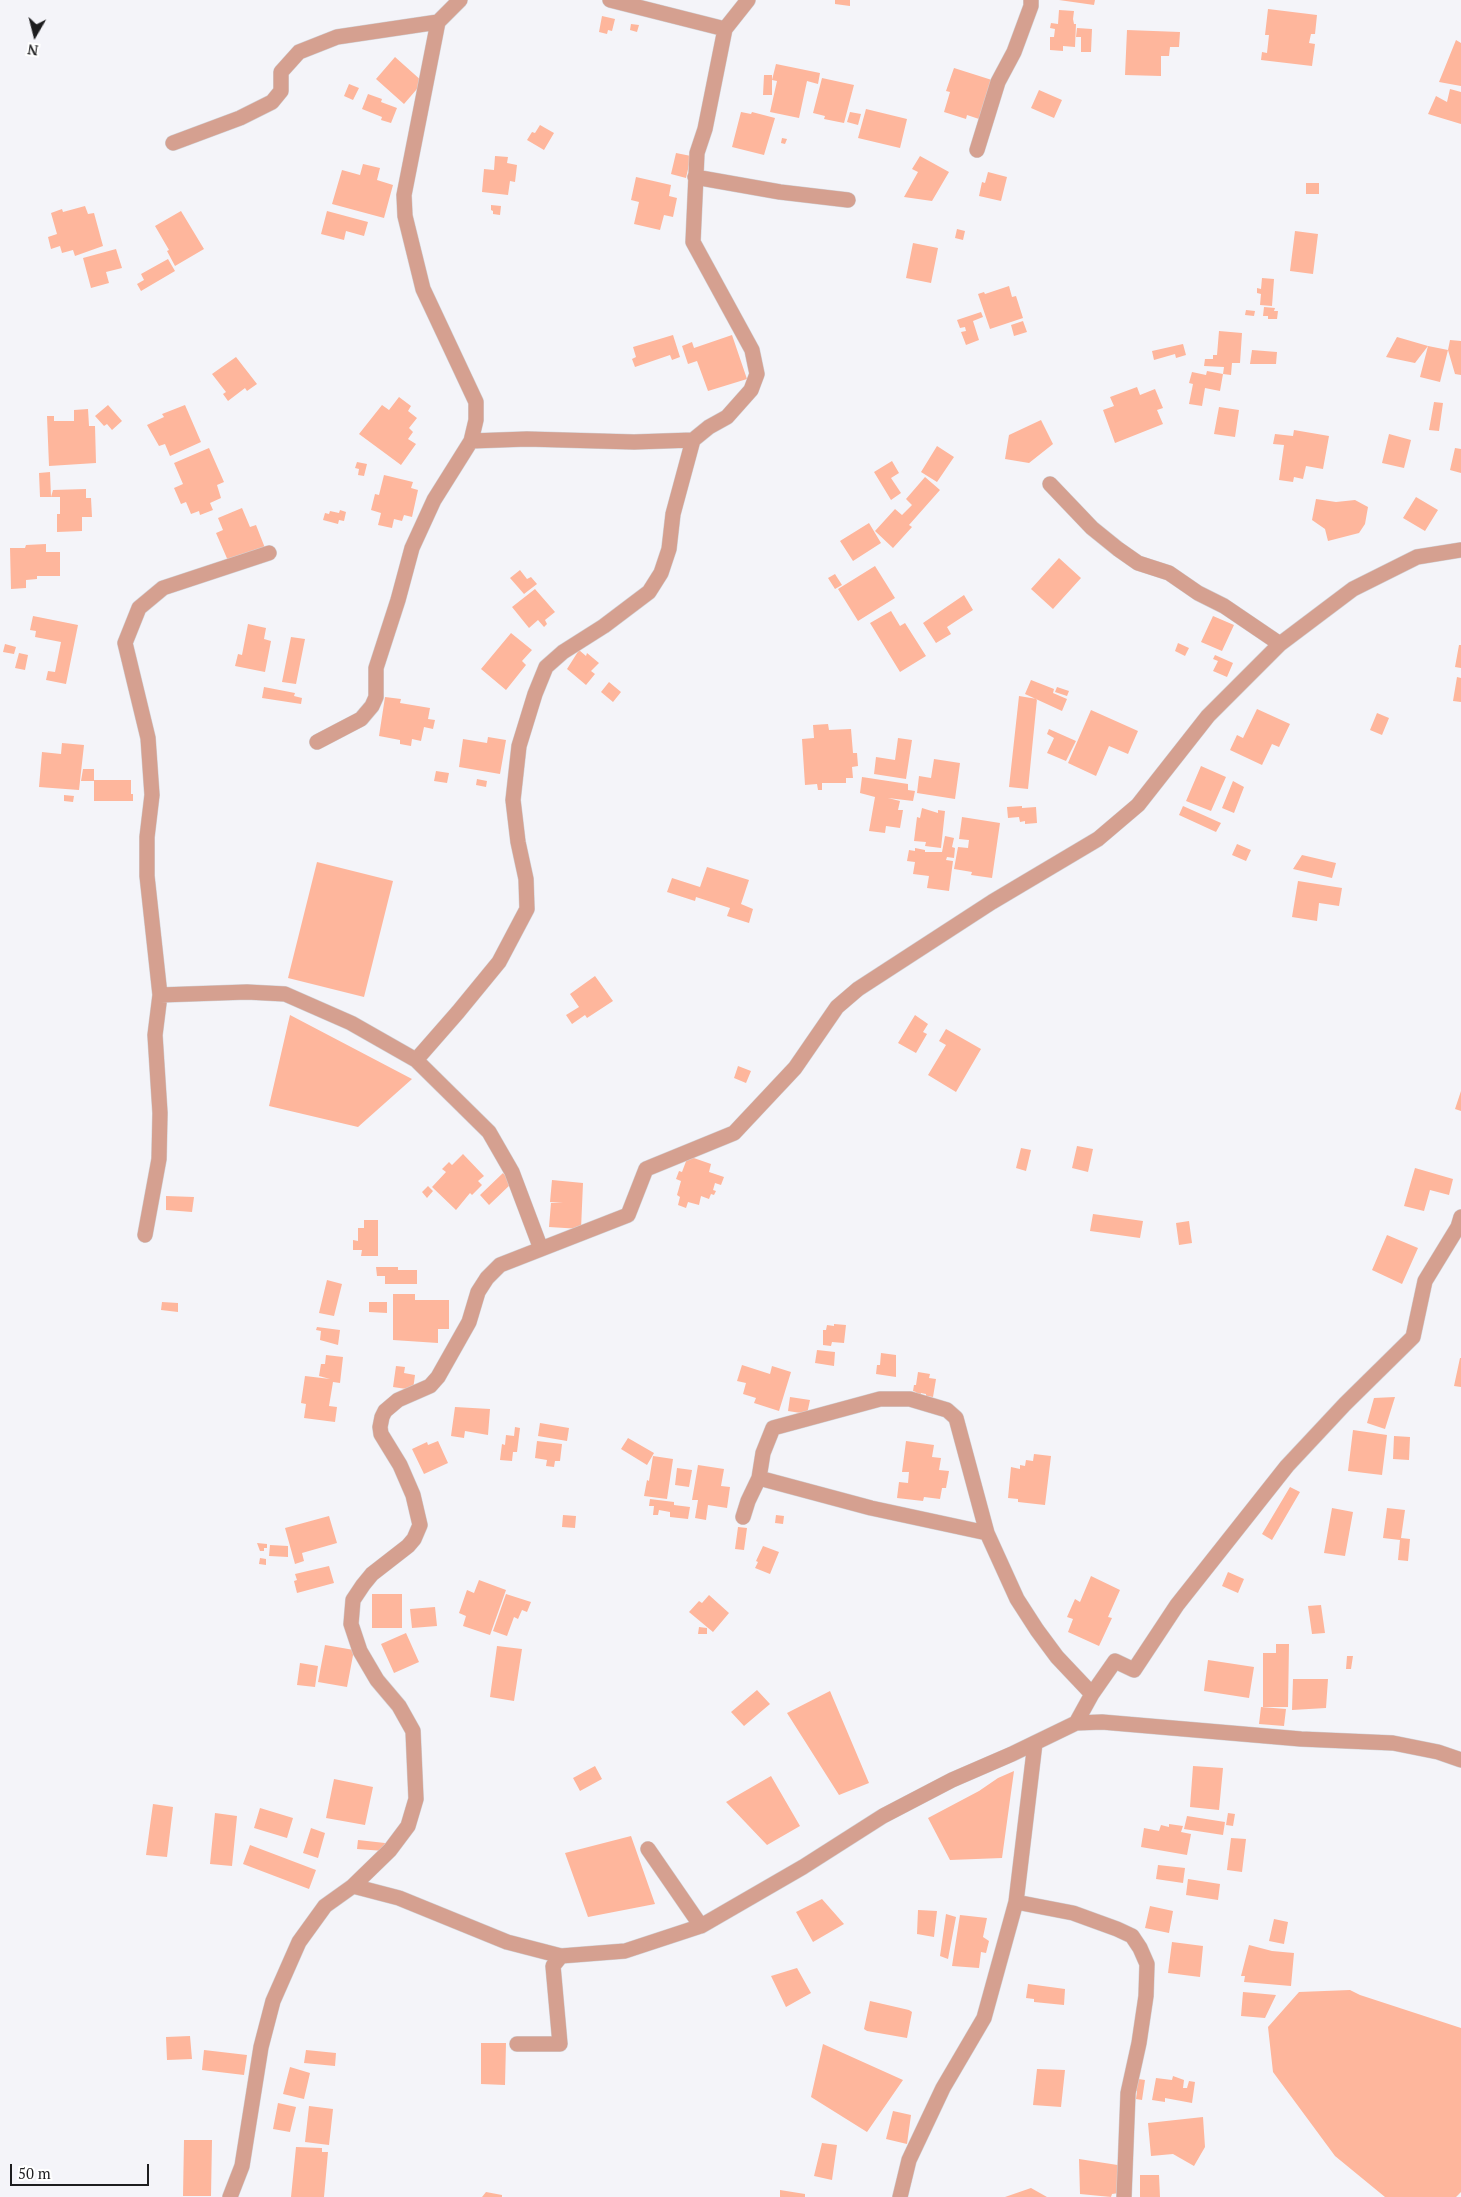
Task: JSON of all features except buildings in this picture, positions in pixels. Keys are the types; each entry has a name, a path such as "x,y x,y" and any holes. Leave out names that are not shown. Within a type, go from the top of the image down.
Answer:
{"street":[{"path":"318,742 362,719 372,706 376,696 376,668 398,600 412,548 434,500 471,441 476,420 476,402 422,289 405,216 404,195 438,22 460,0"},
{"path":"610,0 725,30"},
{"path":"416,1060 499,962 528,909 526,879 518,842 513,800 519,746 535,694 546,667 563,652 632,606 648,592 657,580 669,549 673,514 693,440 709,427 727,417 752,390 757,374 752,350 694,242 697,153 705,129 725,30 748,0"},
{"path":"977,150 998,82 1014,52 1031,6 1031,0"},
{"path":"173,143 240,118 272,102 281,91 281,72 299,52 337,37 438,22"},
{"path":"695,177 780,192 848,200"},
{"path":"471,441 526,439 634,442 693,440"},
{"path":"1050,484 1092,528 1138,563 1169,573 1198,593 1224,606 1280,644"},
{"path":"230,2197 242,2166 261,2047 273,2001 300,1942 325,1906 353,1886 390,1850 408,1826 416,1799 413,1731 399,1706 376,1680 360,1651 351,1624 353,1600 372,1574 408,1546 414,1539 420,1526 413,1494 400,1466 381,1434 382,1417 385,1411 398,1400 430,1386 438,1377 470,1322 478,1292 487,1278 500,1265 628,1215 646,1169 734,1133 795,1068 837,1007 858,989 992,902 1098,839 1138,805 1208,716 1280,644 1361,585 1417,557 1461,550"},
{"path":"145,1234 160,1159 160,1113 155,1035 160,995 147,876 147,837 152,795 148,738 125,643 139,608 163,588 269,553"},
{"path":"160,995 247,992 286,994 351,1023 416,1060 489,1132 512,1172 541,1249"},
{"path":"1076,1723 1092,1694 1115,1661 1134,1670 1177,1605 1287,1466 1344,1404 1413,1337 1426,1281 1460,1224"},
{"path":"743,1517 759,1478 763,1453 774,1428 880,1399 910,1399 947,1410 956,1418 987,1533 1017,1599 1037,1630 1072,1674 1092,1694"},
{"path":"759,1478 871,1508 987,1533"},
{"path":"353,1886 399,1898 507,1942 561,1956 625,1951 701,1926 803,1867 883,1816 952,1780 1076,1723 1102,1722 1301,1739 1393,1743 1438,1752 1461,1760"},
{"path":"900,2197 908,2160 943,2088 984,2018 1016,1902 1035,1743"},
{"path":"648,1849 701,1926"},
{"path":"1016,1902 1074,1913 1132,1936 1140,1948 1146,1964 1146,1996 1140,2043 1128,2093 1124,2197"},
{"path":"517,2044 560,2044 553,1966 561,1956"}]}
